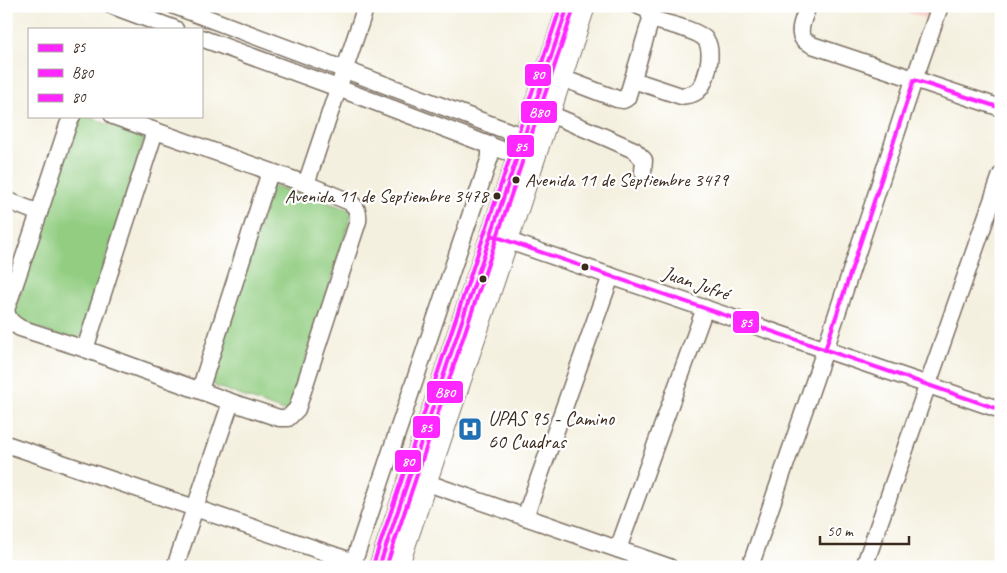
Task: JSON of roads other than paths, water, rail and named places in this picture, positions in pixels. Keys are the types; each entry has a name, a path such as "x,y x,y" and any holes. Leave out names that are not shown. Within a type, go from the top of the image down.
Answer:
{"main road":[{"path":"379,567 418,479 500,238 529,148 568,6"},
{"path":"529,148 550,114 585,6"},
{"path":"398,567 418,479"}],"street":[{"path":"113,6 173,28"},
{"path":"175,6 344,70 529,148"},
{"path":"306,184 366,6"},
{"path":"562,78 623,100 627,98 652,19 648,10 639,6"},
{"path":"808,6 801,26 800,33 803,40 914,80 1001,108"},
{"path":"750,567 940,6"},
{"path":"633,80 681,96 696,92 705,79 710,60 707,41 693,31 652,19"},
{"path":"202,38 490,145 529,148"},
{"path":"550,114 634,150 644,160 643,172"},
{"path":"71,118 6,310 11,323 20,328 85,349 231,402 279,418 288,418 297,409 358,221 359,214 355,206 350,202 306,184 118,118"},
{"path":"85,349 154,131"},
{"path":"6,444 353,564 490,157 490,145"},
{"path":"200,390 270,172"},
{"path":"864,567 1001,175"},
{"path":"6,200 39,213"},
{"name":"Juan Jufré","path":"500,238 1001,410"},
{"path":"525,517 611,276"},
{"path":"618,549 705,308"},
{"path":"176,567 231,402"},
{"path":"418,479 669,567"}],"place":[{"name":"Avenida 11 de Septiembre 3479","path":"516,180"},
{"name":"Avenida 11 de Septiembre 3478","path":"497,196"},
{"name":"UPAS 95 - Camino 60 Cuadras","path":"470,429"}]}
